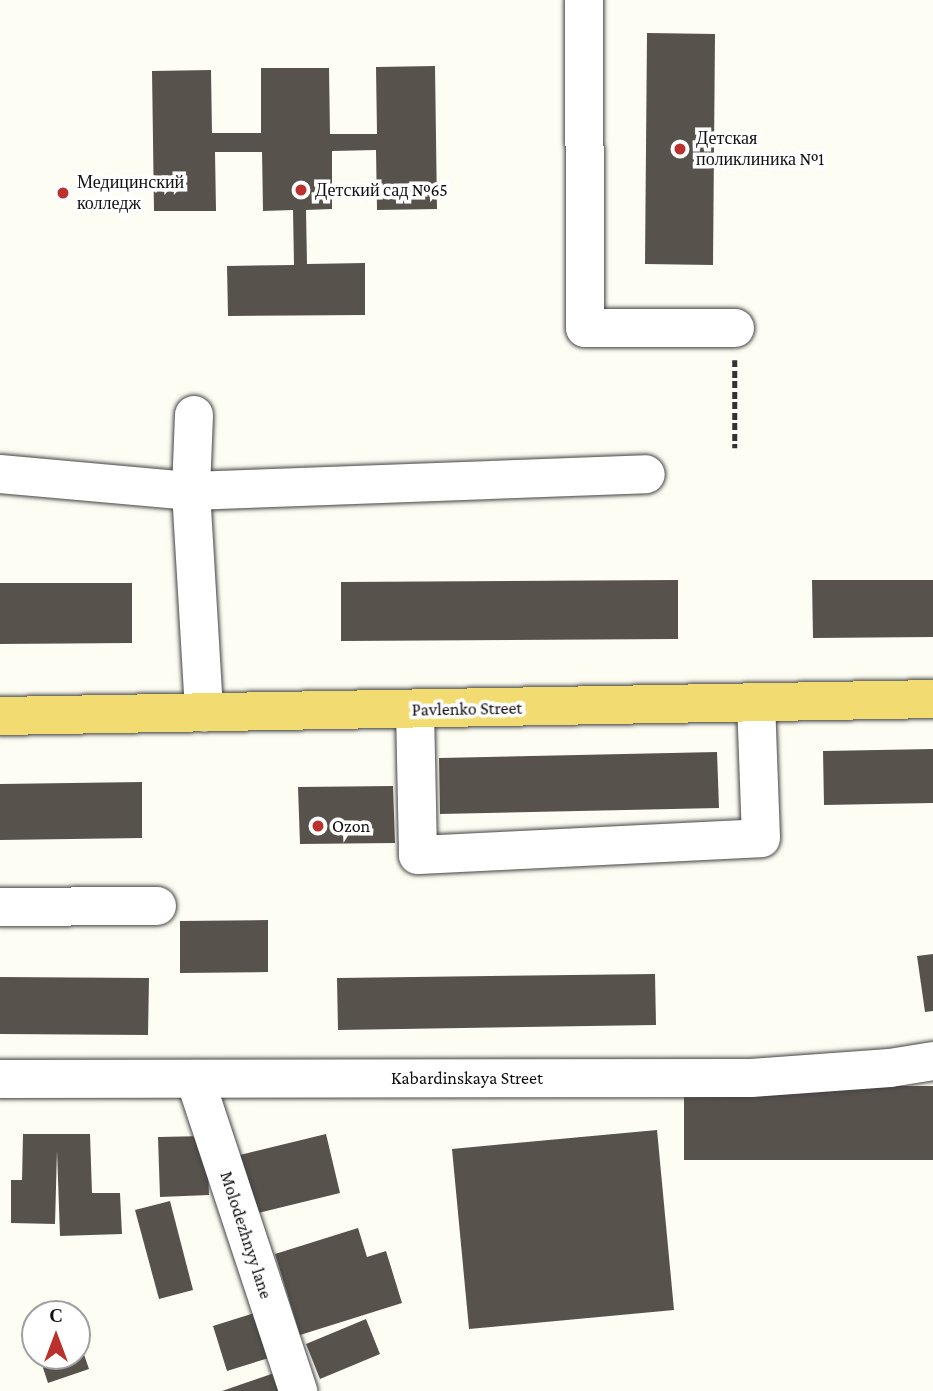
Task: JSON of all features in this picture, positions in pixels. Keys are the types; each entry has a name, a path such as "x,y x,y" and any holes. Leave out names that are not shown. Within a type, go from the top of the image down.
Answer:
{"main road":[{"name":"Pavlenko Street","path":"0,716 933,699"}],"street":[{"path":"584,0 585,328 735,328"},
{"path":"194,415 191,491 204,713"},
{"path":"0,474 191,491 646,474"},
{"path":"415,710 418,855 761,838 756,704"},
{"path":"0,907 157,906"},
{"name":"Kabardinskaya Street","path":"0,1079 751,1078 890,1068 933,1061"},
{"name":"Molodezhnyy lane","path":"195,1079 298,1391"}],"path":[{"path":"735,328 735,448"}],"building":[{"name":"Детская поликлиника №1","path":"647,33 715,34 713,265 645,264"},
{"path":"435,66 437,209 377,210 376,150 332,151 332,209 306,210 307,264 365,263 365,315 228,316 227,266 294,265 293,210 263,211 262,152 215,152 216,211 154,211 152,71 211,70 212,133 261,133 261,68 329,68 330,134 377,134 376,67"},
{"path":"678,580 678,639 341,641 341,582"},
{"path":"812,580 933,580 933,637 813,638"},
{"path":"0,583 132,583 132,643 0,644"},
{"path":"933,749 933,803 824,805 823,751"},
{"path":"717,752 719,808 440,814 439,758"},
{"path":"142,782 142,838 0,840 0,784"},
{"path":"393,786 395,843 300,844 298,787"},
{"path":"268,920 268,972 180,973 180,921"},
{"path":"933,954 933,1011 925,1012 917,956"},
{"path":"655,974 656,1025 338,1030 337,978"},
{"path":"0,977 149,978 148,1035 0,1034"},
{"path":"684,1086 933,1086 933,1160 684,1160"},
{"path":"657,1130 674,1310 469,1329 452,1149"},
{"path":"23,1134 90,1134 92,1193 120,1193 122,1234 60,1236 57,1151 55,1224 11,1223 11,1180 22,1180"},
{"path":"326,1134 340,1193 254,1214 240,1155"},
{"path":"207,1136 209,1195 160,1197 158,1137"},
{"path":"170,1201 193,1290 159,1299 135,1210"},
{"path":"358,1228 367,1257 386,1251 402,1303 300,1335 275,1254"},
{"path":"258,1312 272,1357 227,1371 213,1326"},
{"path":"366,1319 380,1354 320,1379 306,1344"},
{"path":"44,1370 86,1370 48,1383"},
{"path":"280,1371 287,1391 222,1391"}],"place":[{"name":"Детская поликлиника №1","path":"680,149"},
{"name":"Детский сад №65","path":"301,190"},
{"name":"Медицинский колледж","path":"63,193"},
{"name":"Ozon","path":"318,826"}]}
